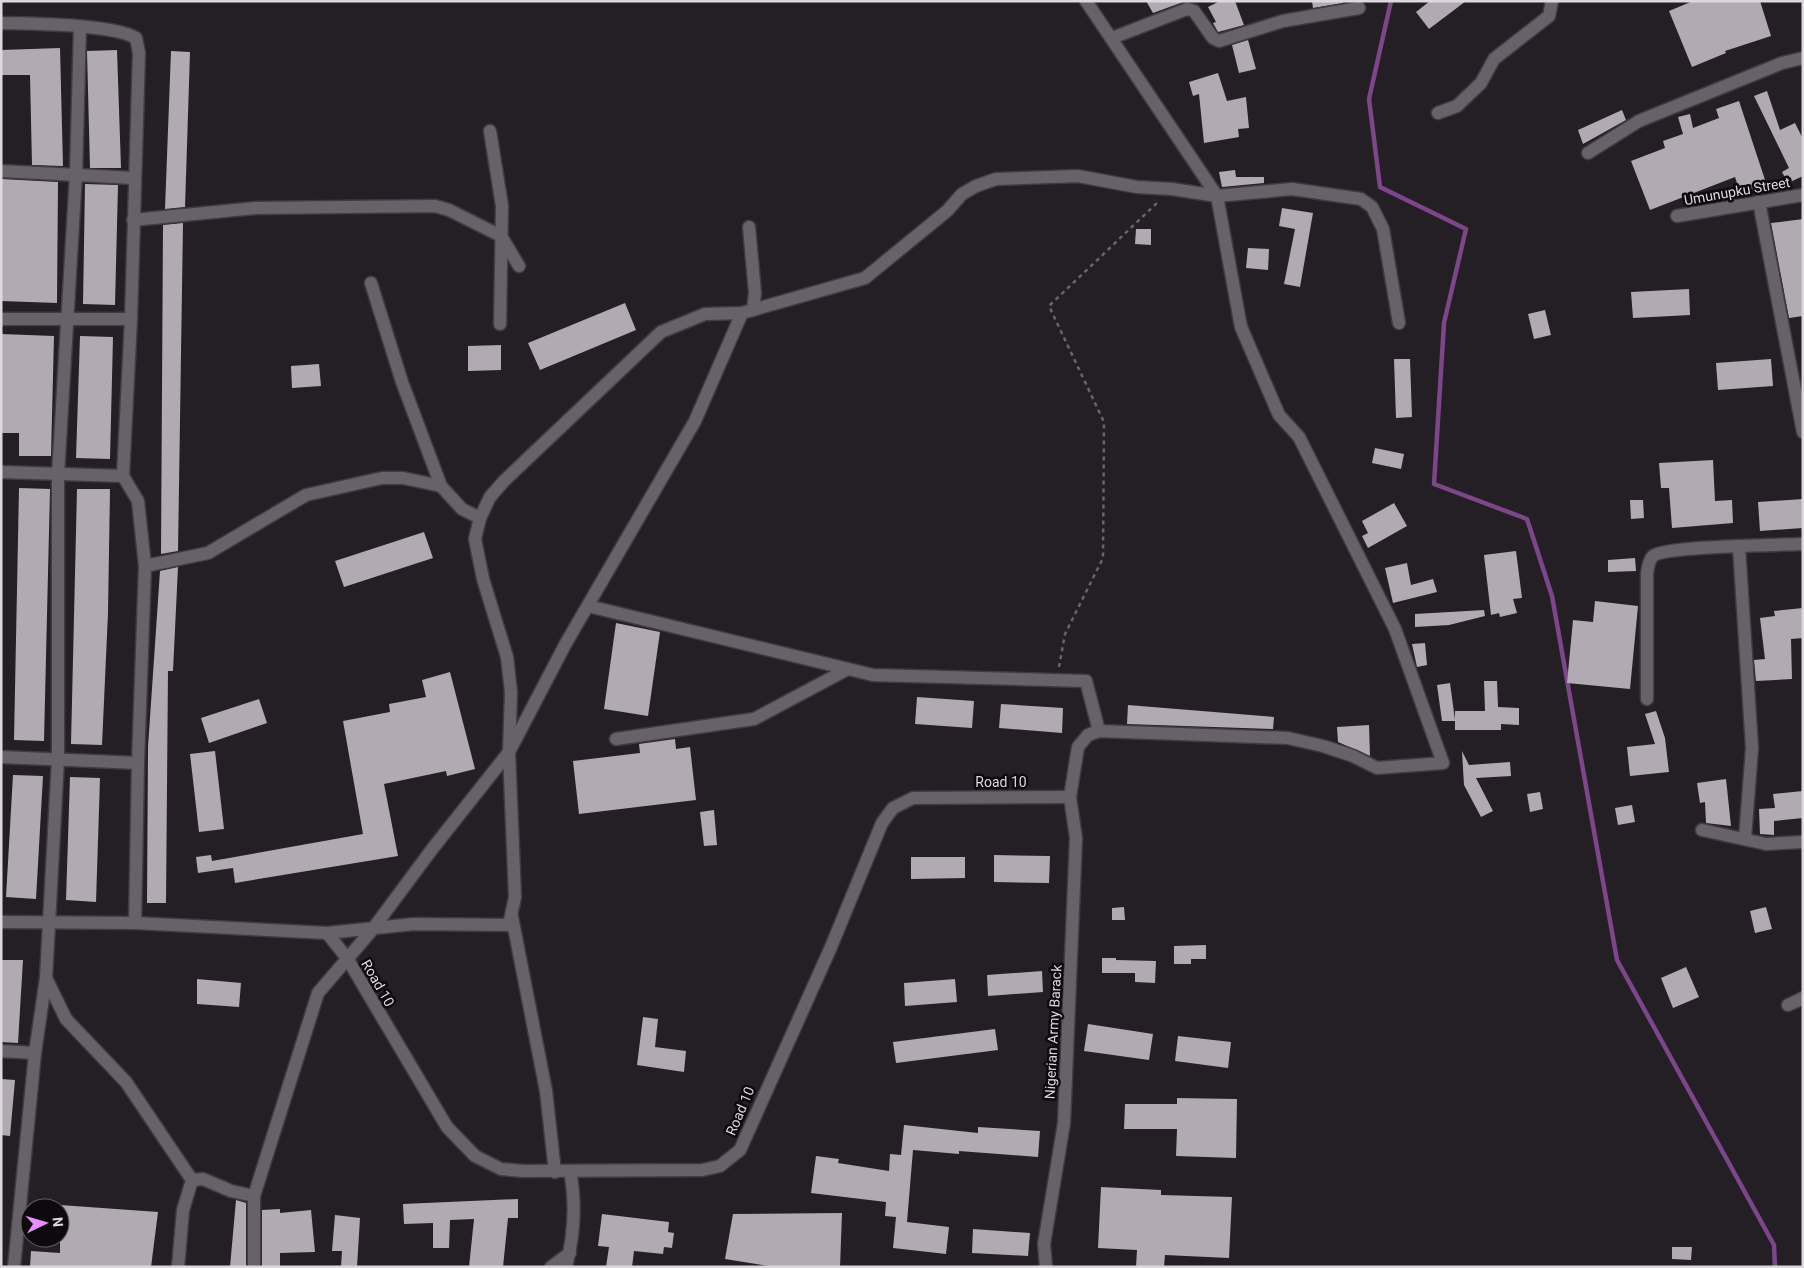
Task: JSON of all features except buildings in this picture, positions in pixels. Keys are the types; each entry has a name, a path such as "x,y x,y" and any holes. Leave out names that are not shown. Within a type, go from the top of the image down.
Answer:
{"street":[{"path":"588,606 873,675 1086,681 1099,731 1288,738 1331,748 1377,768 1442,763 1395,629 1300,438 1279,415 1241,327 1217,196 1086,1"},
{"path":"1438,112 1457,106 1481,83 1494,59 1549,16 1552,1"},
{"path":"1112,38 1186,9 1194,11 1213,38 1218,41 1284,21 1358,8"},
{"path":"1,23 80,27 128,33 136,38 139,53 131,318 123,476 138,501 146,566 138,764 136,923"},
{"path":"14,1267 35,1053 46,978 58,759 58,474 76,174 80,27"},
{"path":"1588,153 1639,121 1782,64 1803,58"},
{"path":"490,132 502,196 500,324"},
{"path":"1,171 134,178"},
{"path":"1,922 136,923 327,933 372,930 414,924 509,925 515,898 510,752 511,692 507,658 483,579 475,539 480,518 490,497 504,481 660,332 705,314 747,312 865,278 947,211 962,194 996,179 1078,176 1137,187 1172,189 1217,196 1292,189 1334,194 1366,202 1372,207 1383,228 1398,323"},
{"name":"Umunupku Street","path":"1677,216 1803,195"},
{"path":"1759,202 1803,432"},
{"path":"133,220 256,208 435,206 449,210 501,236 519,266"},
{"path":"254,1267 254,1196 318,993 372,930 433,848 510,752 566,643 695,421 747,312 754,293 748,227"},
{"path":"371,282 402,382 441,486 462,509 480,518"},
{"path":"1,319 131,318"},
{"path":"1,472 123,476"},
{"path":"146,566 208,553 306,495 382,478 403,478 441,486"},
{"path":"1647,700 1647,574 1650,560 1658,554 1679,550 1803,544"},
{"path":"1739,547 1752,748 1745,838"},
{"path":"616,739 754,719 848,669"},
{"name":"Nigerian Army Barack","path":"1046,1267 1044,1244 1064,1123 1076,838 1070,797 1078,747 1088,735 1099,731"},
{"path":"1,757 138,764"},
{"name":"Road 10","path":"327,933 347,958 428,1098 460,1142 475,1156 501,1168 555,1172 702,1170 720,1166 733,1158 745,1140 831,947 882,822 893,808 913,798 1070,797"},
{"path":"1702,830 1776,845 1803,842"},
{"path":"512,917 546,1091 555,1172"},
{"path":"46,978 66,1019 126,1082 192,1180"},
{"path":"1788,1005 1803,998"},
{"path":"1,1051 35,1053"},
{"path":"566,1267 570,1253 574,1195 570,1171"},
{"path":"192,1180 203,1179 231,1191 254,1196"},
{"path":"178,1267 183,1210 192,1180"},
{"path":"551,1267 570,1253"}],"path":[{"path":"1057,680 1065,634 1103,558 1104,422 1049,306 1172,189"}],"waterway":[{"path":"1391,1 1369,99 1380,187 1466,229 1444,323 1434,484 1527,519 1552,596 1617,960 1774,1245 1775,1267"}]}
